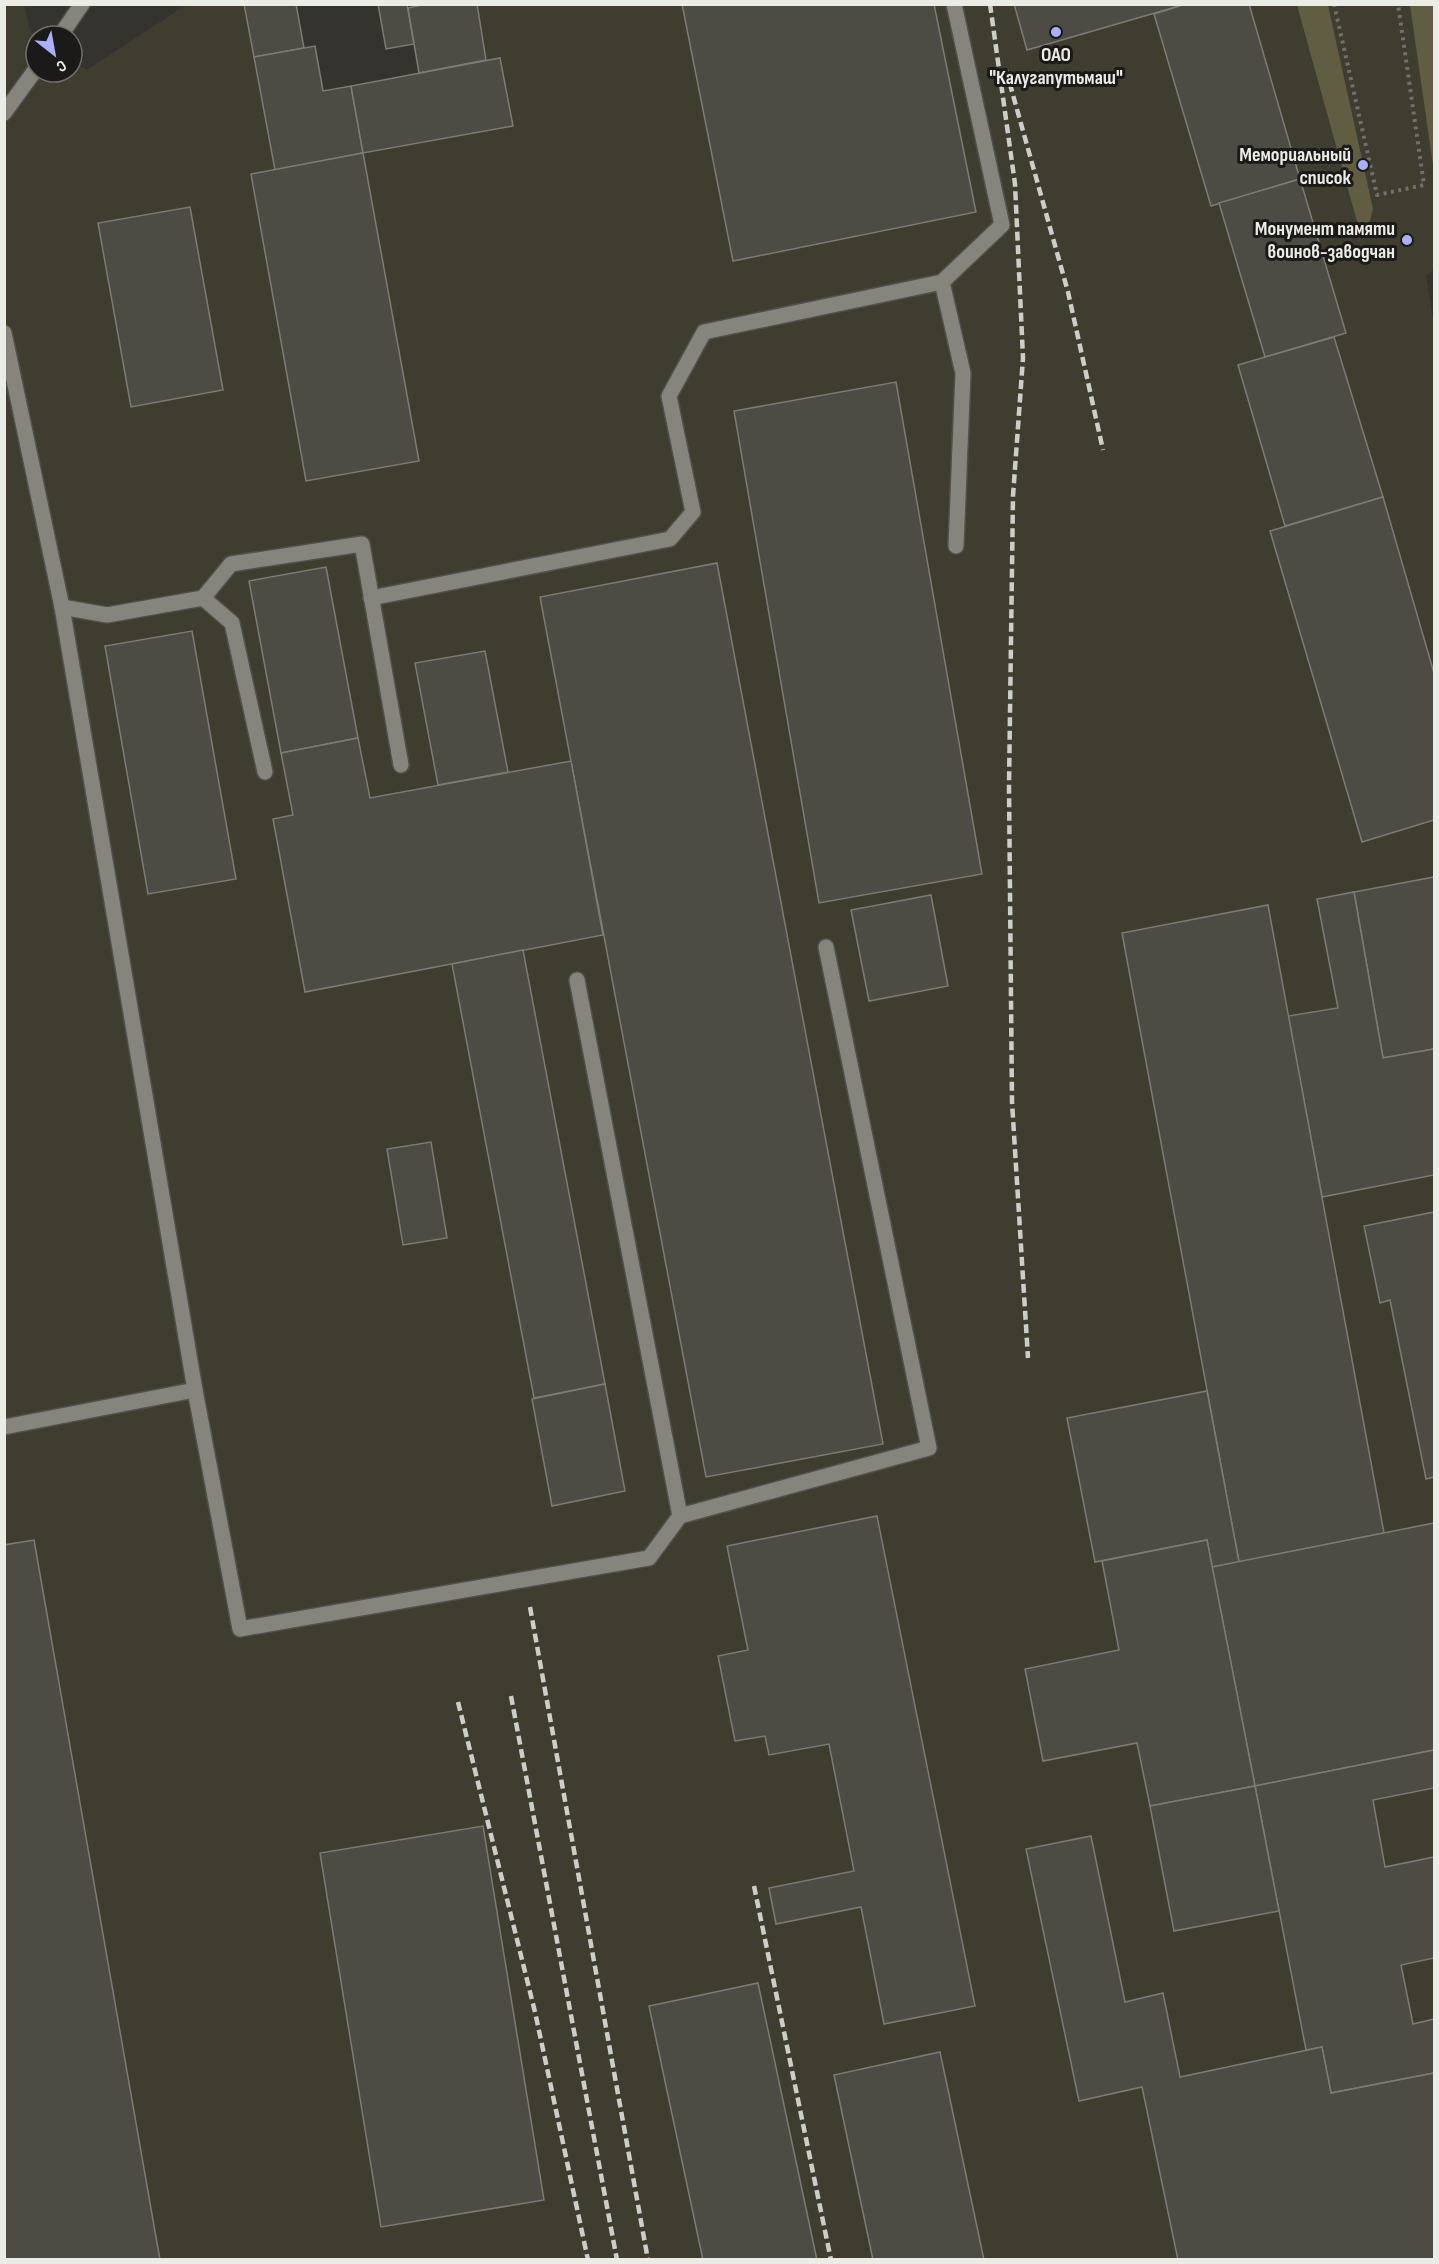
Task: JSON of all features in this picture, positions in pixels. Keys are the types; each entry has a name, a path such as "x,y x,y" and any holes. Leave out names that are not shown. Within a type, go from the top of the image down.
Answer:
{"lane":[{"path":"68,24 82,4"},
{"path":"371,598 670,539 693,513 669,396 704,332 942,282 1002,225 954,4"},
{"path":"4,113 25,84"},
{"path":"942,282 963,373 956,546"},
{"path":"4,333 62,607 195,1390 240,1629 649,1558 680,1516 929,1448 826,947"},
{"path":"62,607 107,615 203,598 231,564 362,544 401,765"},
{"path":"203,598 232,623 265,772"},
{"path":"577,980 680,1516"},
{"path":"4,1427 195,1390"}],"path":[{"path":"1334,4 1377,195 1424,184 1398,4"}],"shaded area":[{"path":"194,4 244,5 275,170 251,175 307,481 419,461 363,153 512,126 500,58 486,60 477,5 1434,5 1434,269 1426,276 1434,325 1434,2259 5,2260 5,5 24,5 28,24 24,24 24,84 84,84 84,68 87,70 183,7"},
{"path":"1297,5 1328,5 1373,209 1368,228 1358,225"},
{"path":"1410,5 1434,5 1434,172"}],"building":[{"path":"244,4 296,4 304,48 254,57"},
{"path":"378,4 407,4 414,44 386,49"},
{"path":"426,4 477,4 486,60 419,73 408,8"},
{"path":"682,4 934,4 976,212 733,261"},
{"name":"ОАО \"Калугапутьмаш\"","path":"1014,4 1186,4 1027,50"},
{"path":"1186,4 1249,4 1300,179 1211,206 1154,14"},
{"path":"315,46 323,91 351,86 363,153 275,170 254,57"},
{"path":"500,58 513,126 363,153 351,86"},
{"path":"363,153 419,461 306,481 251,174"},
{"path":"1300,179 1346,333 1265,357 1219,203"},
{"path":"190,207 223,390 131,407 98,223"},
{"path":"1334,337 1383,497 1285,526 1238,365"},
{"path":"896,382 982,874 819,903 734,411"},
{"path":"1383,497 1434,673 1434,820 1362,842 1270,531"},
{"path":"717,563 883,1444 706,1477 540,597"},
{"path":"326,567 358,738 281,753 249,581"},
{"path":"192,631 236,879 148,894 105,646"},
{"path":"485,651 508,772 438,785 415,663"},
{"path":"358,738 370,798 571,761 603,935 305,992 273,819 293,815 281,753"},
{"path":"1434,877 1434,1049 1383,1058 1354,892"},
{"path":"1354,892 1383,1058 1434,1049 1434,1175 1322,1197 1288,1016 1338,1008 1317,899"},
{"path":"931,895 948,986 869,1001 851,910"},
{"path":"1268,905 1384,1533 1239,1562 1122,933"},
{"path":"523,950 605,1384 534,1398 452,964"},
{"path":"431,1142 447,1238 403,1245 387,1149"},
{"path":"1434,1212 1434,1477 1426,1479 1390,1300 1380,1303 1364,1226"},
{"path":"605,1384 625,1491 552,1506 532,1399"},
{"path":"1207,1391 1239,1562 1212,1567 1207,1540 1095,1562 1067,1418"},
{"path":"877,1516 975,2006 884,2024 861,1907 776,1924 769,1888 854,1871 829,1744 769,1755 765,1736 735,1741 718,1656 748,1650 727,1546"},
{"path":"1434,1523 1434,1750 1255,1786 1212,1567"},
{"path":"34,1540 160,2260 4,2260 4,1545"},
{"path":"1207,1540 1255,1786 1150,1806 1137,1743 1043,1761 1025,1669 1119,1650 1102,1561"},
{"path":"1434,1750 1434,1788 1373,1800 1385,1867 1434,1857 1434,1958 1401,1965 1413,2024 1434,2019 1434,2073 1331,2093 1322,2047 1306,2050 1255,1786"},
{"path":"1255,1786 1279,1911 1174,1931 1150,1806"},
{"path":"483,1826 544,2200 381,2227 320,1853"},
{"path":"1091,1836 1125,2002 1163,1993 1180,2077 1322,2047 1331,2093 1434,2073 1434,2260 1178,2260 1142,2087 1079,2101 1026,1849"},
{"path":"758,1983 817,2260 703,2260 649,2006"},
{"path":"940,2052 984,2260 873,2260 834,2075"}],"railway":[{"path":"990,4 1015,184 1023,358 1013,496 1009,786 1012,1102 1028,1358"},
{"path":"1006,70 1068,292 1103,450"},
{"path":"530,1607 648,2260"},
{"path":"511,1696 617,2260"},
{"path":"458,1702 535,2012 588,2260"},
{"path":"754,1886 831,2260"}],"place":[{"name":"ОАО \"Калугапутьмаш\"","path":"1056,32"},
{"name":"Мемориальный список","path":"1363,165"},
{"name":"Монумент памяти воинов-заводчан","path":"1407,240"}]}
